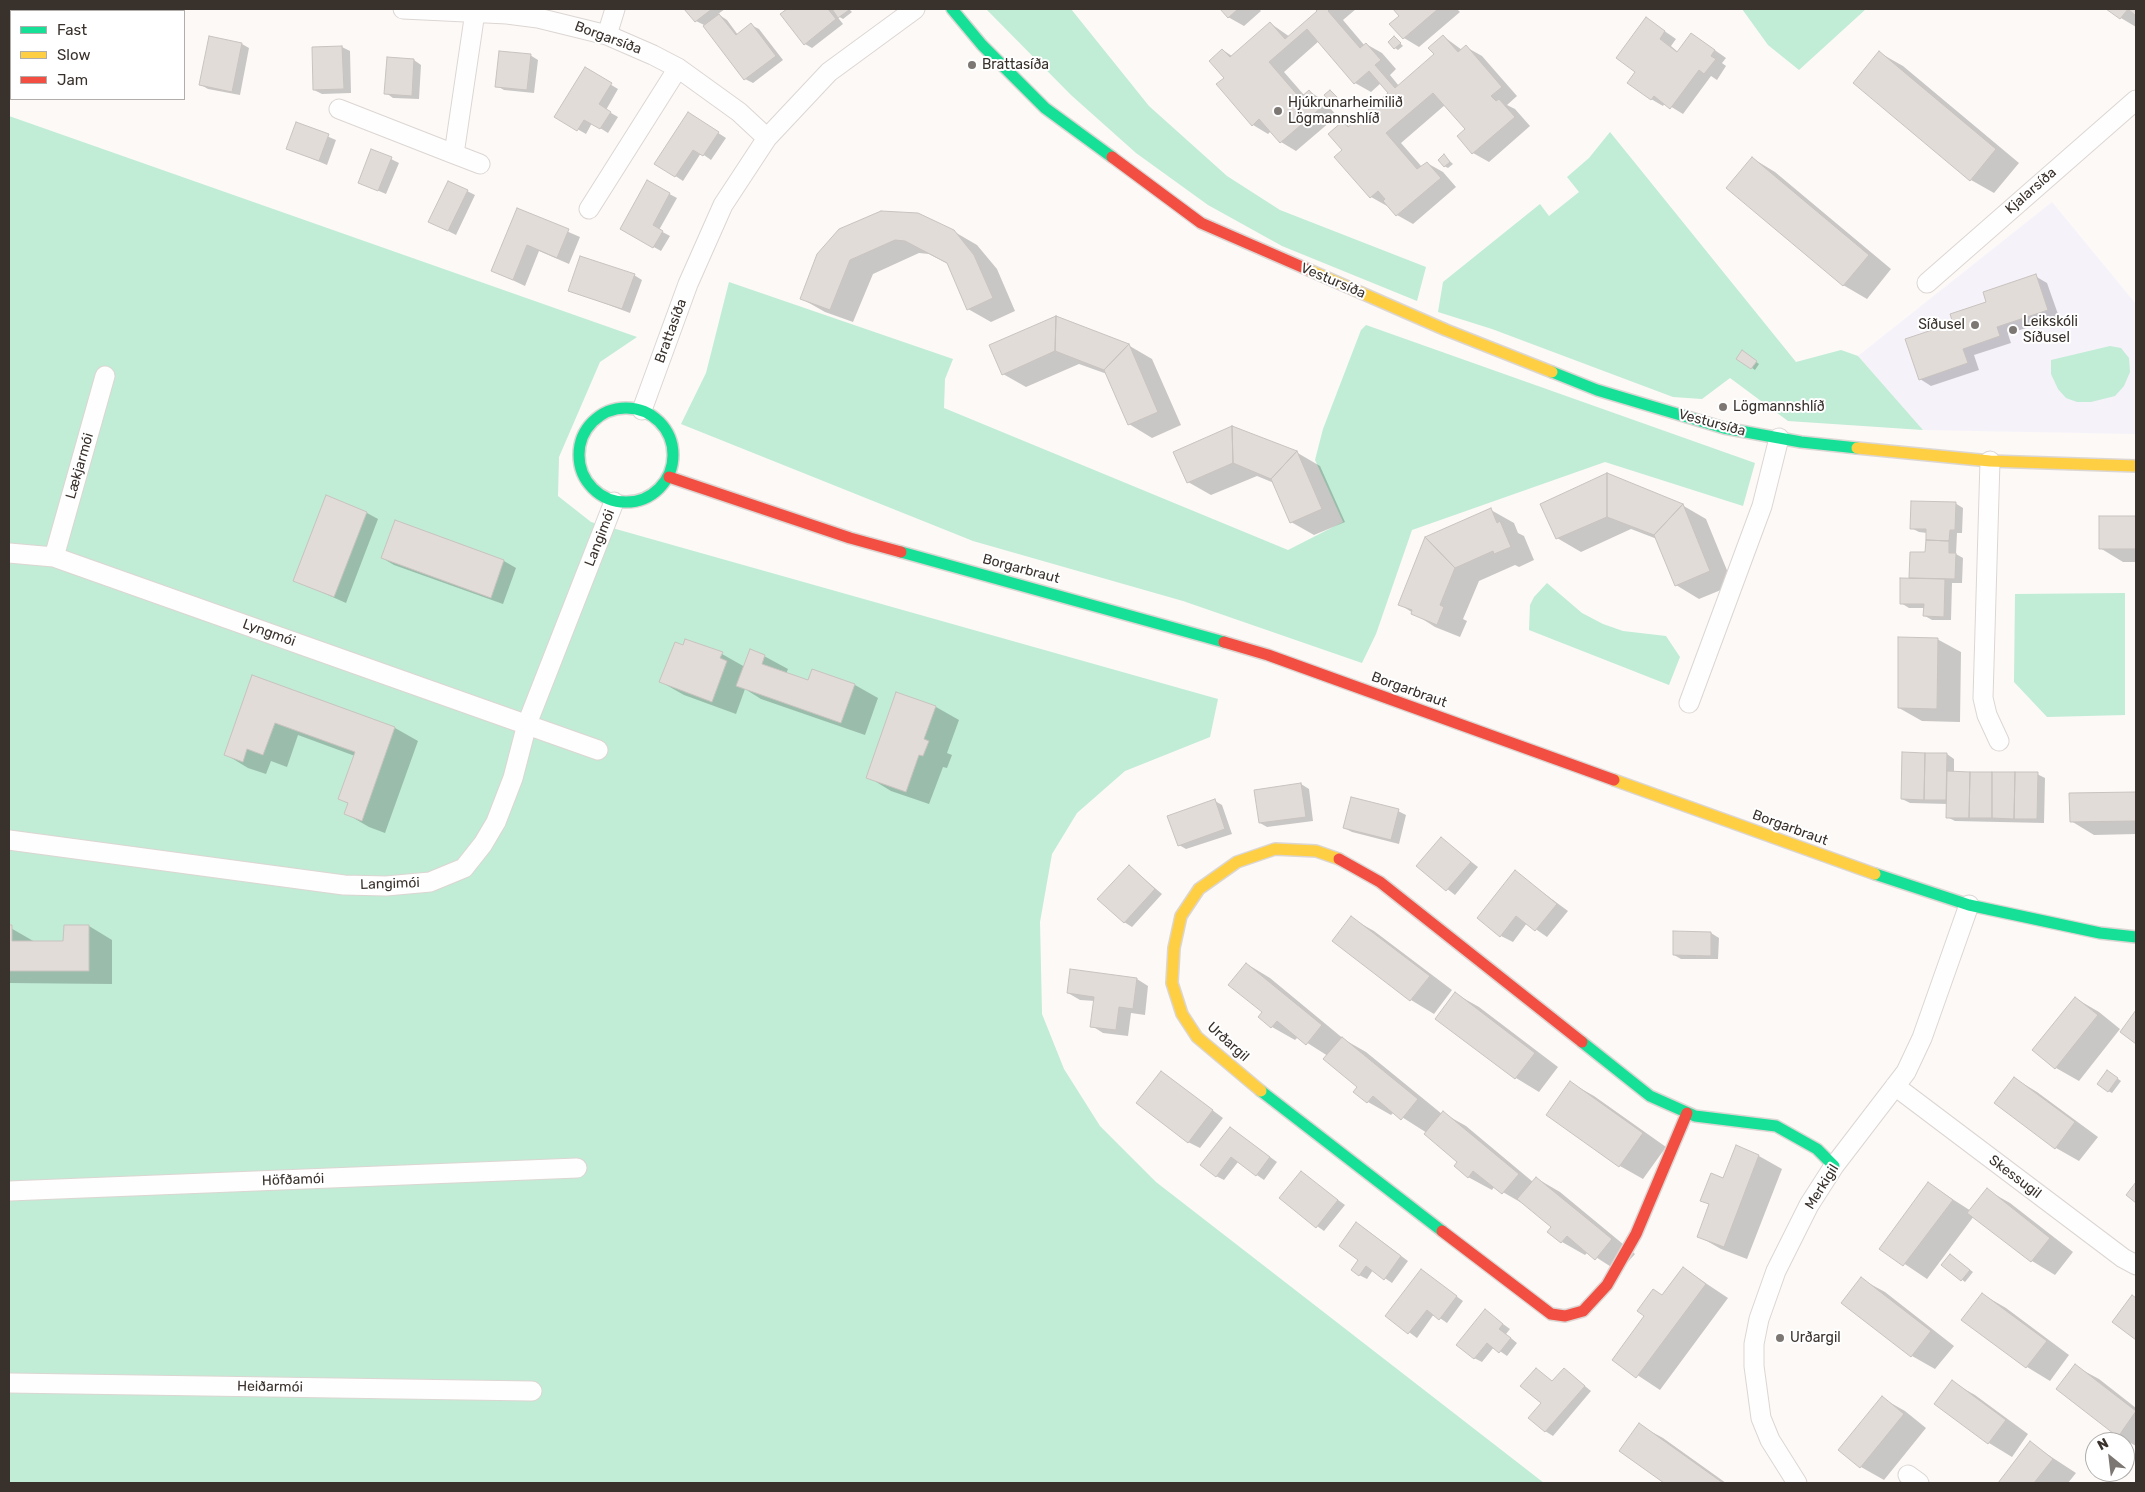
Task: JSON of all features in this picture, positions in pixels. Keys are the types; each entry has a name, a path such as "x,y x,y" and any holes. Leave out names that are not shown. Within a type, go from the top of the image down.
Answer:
{"street":[{"name":"Borgarsíða","path":"403,9 475,12 538,18 607,35 678,68 732,106 767,138"},
{"path":"607,35 615,9"},
{"name":"Brattasíða","path":"642,410 688,284 724,205 767,138 829,72 915,9"},
{"name":"Vestursíða","path":"952,9 982,45 1045,108 1201,223 1438,326 1598,390 1724,428 1779,438 1887,452 1990,461 2136,466"},
{"path":"454,154 475,12"},
{"path":"590,209 678,68"},
{"name":"Kjalarsíða","path":"1927,283 2136,100"},
{"path":"339,109 480,164"},
{"name":"Lækjarmói","path":"54,557 105,376"},
{"path":"626,408 642,410 656,418 667,431 673,446 673,462 668,477 659,490 645,499 629,503 614,502 600,495 585,479 578,457 580,442 586,429 597,417 610,410 626,408"},
{"path":"1689,703 1762,506 1779,438"},
{"path":"1990,461 1983,698 1987,715 1999,742"},
{"name":"Borgarbraut","path":"668,477 850,538 1141,617 1268,655 1876,875 1969,905 2100,933 2136,937"},
{"name":"Langimói","path":"9,840 344,885 386,886 430,882 464,868 483,844 496,822 513,778 527,724 614,502"},
{"name":"Lyngmói","path":"9,553 54,557 598,750"},
{"name":"Urðargil","path":"1687,1113 1636,1234 1607,1285 1584,1311 1565,1316 1551,1314 1273,1101 1197,1037 1182,1014 1172,983 1174,948 1180,916 1199,889 1237,862 1275,849 1316,851 1331,855 1353,865 1380,882 1650,1096 1695,1116 1776,1126 1817,1149 1834,1166"},
{"name":"Merkigil","path":"1797,1483 1770,1440 1761,1418 1756,1386 1754,1344 1759,1319 1776,1271 1809,1205 1834,1166 1906,1072 1922,1038 1969,905"},
{"name":"Skessugil","path":"1895,1086 2123,1258 2136,1265"},
{"name":"Höfðamói","path":"9,1191 577,1168"},
{"name":"Heiðarmói","path":"9,1383 532,1391"}],"shaded area":[{"name":"Leikskóli Síðusel","path":"2052,202 2136,304 2136,434 1923,430 1858,356"}],"green space":[{"path":"986,9 1071,9 1149,106 1227,176 1280,210 1426,267 1417,301 1282,246 1208,205 1136,153 1071,95"},
{"path":"1742,9 1866,9 1799,70 1768,45"},
{"path":"9,116 637,337 600,362 559,457 558,496 591,522 1218,699 1210,737 1125,771 1077,813 1052,854 1040,922 1042,1014 1064,1069 1100,1126 1156,1182 1544,1483 9,1483"},
{"path":"1610,132 1796,362 1841,350 1858,356 1923,430 1788,421 1730,378 1702,399 1673,397 1492,329 1438,312 1443,282 1540,204 1549,216 1579,192 1567,177 1589,158"},
{"path":"729,282 953,359 945,379 944,408 1288,550 1343,522 1315,460 1323,429 1361,330 1366,325 1755,463 1743,506 1605,462 1412,530 1376,634 1362,663 1183,601 973,541 681,424 706,373"},
{"path":"2110,346 2121,348 2129,358 2130,372 2124,386 2115,396 2091,402 2077,402 2066,398 2058,389 2051,374 2051,360"},
{"path":"1547,583 1582,613 1603,624 1623,631 1666,636 1680,657 1669,685 1529,630 1530,605 1534,597"},
{"path":"2125,593 2125,715 2047,717 2014,682 2015,594"}],"building":[{"path":"9,9 21,9 10,10 9,28"},
{"path":"58,9 101,9 100,10"},
{"path":"684,9 712,9 695,22"},
{"path":"787,9 828,9 836,19 804,45 780,14"},
{"path":"832,9 848,9 849,10 838,18"},
{"path":"1220,9 1238,9 1228,18"},
{"name":"Hjúkrunarheimilið Lögmannshlíð","path":"1315,9 1330,9 1328,11 1360,48 1366,43 1381,60 1375,65 1395,88 1434,54 1428,48 1443,35 1458,52 1466,45 1502,87 1491,96 1496,101 1499,99 1515,117 1472,154 1457,136 1465,129 1433,93 1386,133 1417,169 1427,162 1441,178 1396,216 1383,201 1385,199 1378,191 1370,198 1334,157 1342,150 1328,134 1343,121 1348,127 1388,93 1369,71 1354,84 1307,29 1269,62 1300,98 1309,90 1323,106 1280,143 1259,119 1252,126 1216,84 1224,78 1209,61 1222,49 1230,57 1270,22 1285,39 1317,11"},
{"path":"1393,9 1438,9 1403,39 1389,24 1399,16"},
{"path":"2106,9 2128,9 2120,19"},
{"path":"2128,9 2136,9 2136,16"},
{"path":"719,14 736,35 751,23 776,56 744,80 703,26"},
{"path":"1646,17 1665,31 1660,39 1677,52 1691,33 1715,50 1711,56 1716,59 1704,74 1699,70 1670,109 1654,96 1651,100 1627,83 1635,72 1616,58"},
{"path":"209,36 242,43 232,92 199,85"},
{"path":"1394,36 1401,43 1394,49 1388,42"},
{"path":"342,46 344,89 313,90 312,47"},
{"path":"499,51 531,54 527,90 495,87"},
{"path":"1879,51 1996,149 1970,181 1853,83"},
{"path":"387,57 414,59 412,96 384,94"},
{"path":"585,67 612,83 599,104 611,112 600,129 584,120 577,131 554,117"},
{"path":"1330,90 1337,97 1330,102 1324,95"},
{"path":"688,112 719,132 703,156 693,150 675,177 654,164"},
{"path":"296,122 329,134 319,161 286,149"},
{"path":"371,149 392,157 378,191 358,183"},
{"path":"1444,154 1450,162 1444,167 1438,160"},
{"path":"1752,157 1869,255 1843,286 1726,188"},
{"path":"647,180 670,193 653,225 663,231 653,248 620,229"},
{"path":"448,181 468,190 448,231 428,222"},
{"path":"517,208 569,229 557,258 527,245 513,280 491,271"},
{"path":"881,211 918,213 954,230 974,255 993,298 967,310 947,263 905,241 895,240 850,260 830,310 800,299 817,254 839,229"},
{"path":"580,256 635,274 622,309 568,291"},
{"name":"Síðusel","path":"2036,274 2048,310 1997,327 2000,336 1963,349 1968,363 1919,380 1905,339 1953,323 1950,314 1986,302 1983,292"},
{"path":"1056,316 1055,351 1002,375 989,345"},
{"path":"1056,316 1129,344 1104,370 1055,351"},
{"path":"1129,344 1158,412 1128,425 1104,370"},
{"path":"1742,350 1757,361 1751,369 1736,359"},
{"path":"1232,426 1297,451 1271,479 1233,463"},
{"path":"1232,426 1233,463 1187,483 1173,452"},
{"path":"1297,451 1322,509 1290,523 1271,479"},
{"path":"1607,473 1607,517 1556,539 1540,504"},
{"path":"1607,473 1683,504 1654,535 1607,517"},
{"path":"326,495 367,512 334,597 293,581"},
{"path":"1911,501 1956,502 1955,530 1950,530 1949,541 1926,540 1926,529 1910,529"},
{"path":"1683,504 1710,571 1675,586 1654,535"},
{"path":"1491,508 1497,523 1500,521 1511,547 1494,554 1493,551 1455,568 1425,537"},
{"path":"2099,516 2136,516 2136,549 2099,549"},
{"path":"395,520 504,560 491,598 381,558"},
{"path":"1425,537 1455,568 1440,605 1444,607 1437,625 1411,614 1412,610 1398,605"},
{"path":"1926,540 1949,541 1949,553 1956,553 1955,579 1909,578 1910,552 1925,552"},
{"path":"1900,578 1945,579 1944,617 1923,616 1924,604 1900,604"},
{"path":"1898,637 1938,638 1937,709 1898,708"},
{"path":"685,639 723,652 720,658 727,661 712,702 659,682 675,642 683,645"},
{"path":"750,649 765,655 762,664 808,680 812,669 855,684 841,723 736,686"},
{"path":"252,675 395,727 362,821 344,814 348,803 338,799 355,752 275,723 263,755 247,749 243,762 224,755"},
{"path":"896,692 936,706 924,739 929,741 923,756 919,755 906,792 866,778"},
{"path":"1902,752 1925,753 1924,800 1901,799"},
{"path":"1925,753 1947,753 1946,800 1924,800"},
{"path":"1947,771 1970,772 1969,818 1946,818"},
{"path":"1970,772 1992,772 1992,818 1969,818"},
{"path":"1992,772 2015,772 2014,819 1992,818"},
{"path":"2015,772 2038,772 2037,819 2014,819"},
{"path":"1301,783 1306,817 1259,823 1254,790"},
{"path":"2136,792 2136,821 2070,822 2069,793"},
{"path":"1351,797 1399,809 1391,840 1343,828"},
{"path":"1215,799 1225,829 1178,846 1167,816"},
{"path":"1441,837 1471,862 1446,891 1416,866"},
{"path":"1129,865 1155,889 1124,923 1097,899"},
{"path":"1515,870 1557,904 1535,931 1516,916 1500,937 1477,918"},
{"path":"1351,916 1430,976 1410,1001 1332,941"},
{"path":"9,925 12,925 12,941 63,941 64,925 89,925 89,971 9,971"},
{"path":"1673,931 1711,932 1711,956 1673,955"},
{"path":"1246,963 1322,1025 1306,1045 1277,1021 1271,1028 1258,1017 1262,1012 1228,985"},
{"path":"1070,969 1137,978 1133,1009 1119,1007 1116,1030 1090,1027 1094,997 1067,993"},
{"path":"1455,992 1535,1053 1515,1079 1435,1019"},
{"path":"2075,997 2098,1015 2055,1069 2032,1050"},
{"path":"2136,1010 2136,1044 2120,1032"},
{"path":"1342,1037 1418,1099 1401,1120 1373,1096 1367,1103 1353,1092 1357,1087 1323,1059"},
{"path":"2107,1070 2118,1078 2108,1092 2097,1084"},
{"path":"1161,1071 1213,1110 1188,1143 1136,1103"},
{"path":"2014,1077 2075,1122 2055,1149 1994,1103"},
{"path":"1570,1081 1643,1133 1619,1167 1546,1115"},
{"path":"1443,1111 1519,1174 1502,1194 1473,1171 1468,1178 1454,1166 1457,1162 1424,1134"},
{"path":"1230,1127 1270,1157 1256,1176 1231,1157 1216,1177 1200,1165"},
{"path":"1736,1145 1759,1155 1724,1247 1697,1237 1709,1204 1700,1201 1711,1173 1723,1178"},
{"path":"1301,1171 1338,1200 1316,1228 1279,1198"},
{"path":"1536,1177 1612,1239 1595,1260 1567,1236 1561,1243 1547,1232 1551,1227 1517,1199"},
{"path":"1928,1182 1953,1200 1903,1266 1879,1249"},
{"path":"2136,1182 2136,1203 2126,1195"},
{"path":"1987,1188 2050,1238 2031,1262 1967,1213"},
{"path":"1356,1222 1401,1256 1384,1280 1366,1266 1359,1276 1351,1270 1358,1260 1339,1246"},
{"path":"1950,1254 1970,1270 1961,1281 1941,1265"},
{"path":"1683,1267 1706,1284 1636,1378 1612,1360 1644,1316 1637,1311 1653,1289 1662,1295"},
{"path":"1421,1269 1457,1296 1439,1320 1427,1310 1408,1334 1385,1316"},
{"path":"1861,1277 1931,1331 1911,1357 1841,1303"},
{"path":"1982,1293 2047,1341 2026,1368 1961,1320"},
{"path":"2132,1295 2136,1298 2136,1340 2112,1322"},
{"path":"1485,1309 1503,1324 1499,1329 1511,1338 1499,1353 1487,1343 1474,1359 1456,1345"},
{"path":"2075,1364 2136,1411 2121,1432 2112,1432 2056,1389"},
{"path":"1536,1368 1552,1381 1564,1368 1585,1386 1545,1432 1528,1418 1541,1403 1520,1386"},
{"path":"1952,1380 2006,1420 1988,1444 1934,1404"},
{"path":"1882,1396 1904,1414 1860,1468 1838,1450"},
{"path":"1639,1423 1723,1483 1664,1483 1619,1451"},
{"path":"2030,1441 2053,1459 2034,1483 1998,1483"}],"traffic: fast":[{"path":"952,9 982,45 1045,108 1112,157"},
{"path":"1552,372 1597,390 1724,428 1801,442 1857,448"},
{"path":"626,408 644,411 660,421 670,437 673,455 670,473 660,489 644,499 626,502 608,499 592,489 582,473 579,455 582,437 592,421 608,411 626,408"},
{"path":"901,552 1224,642"},
{"path":"1875,874 1969,905 2100,933 2136,937"},
{"path":"1582,1042 1650,1096 1695,1116 1776,1126 1817,1149 1834,1166"},
{"path":"1261,1091 1442,1231"}],"traffic: slow":[{"path":"1309,270 1446,330 1552,372"},
{"path":"1857,448 1990,461 2136,466"},
{"path":"1614,780 1875,874"},
{"path":"1261,1091 1197,1037 1182,1014 1172,983 1174,948 1181,916 1199,889 1237,862 1275,849 1316,851 1339,859"}],"traffic: jam":[{"path":"1112,157 1201,223 1309,270"},
{"path":"669,477 850,538 901,552"},
{"path":"1224,642 1268,655 1614,780"},
{"path":"1339,859 1380,882 1582,1042"},
{"path":"1442,1231 1551,1314 1565,1316 1583,1311 1607,1285 1636,1234 1687,1113"}],"place":[{"name":"Brattasíða","path":"972,65"},
{"name":"Hjúkrunarheimilið Lögmannshlíð","path":"1278,111"},
{"name":"Síðusel","path":"1975,325"},
{"name":"Leikskóli Síðusel","path":"2013,330"},
{"name":"Lögmannshlíð","path":"1723,407"},
{"name":"Urðargil","path":"1780,1338"}]}
